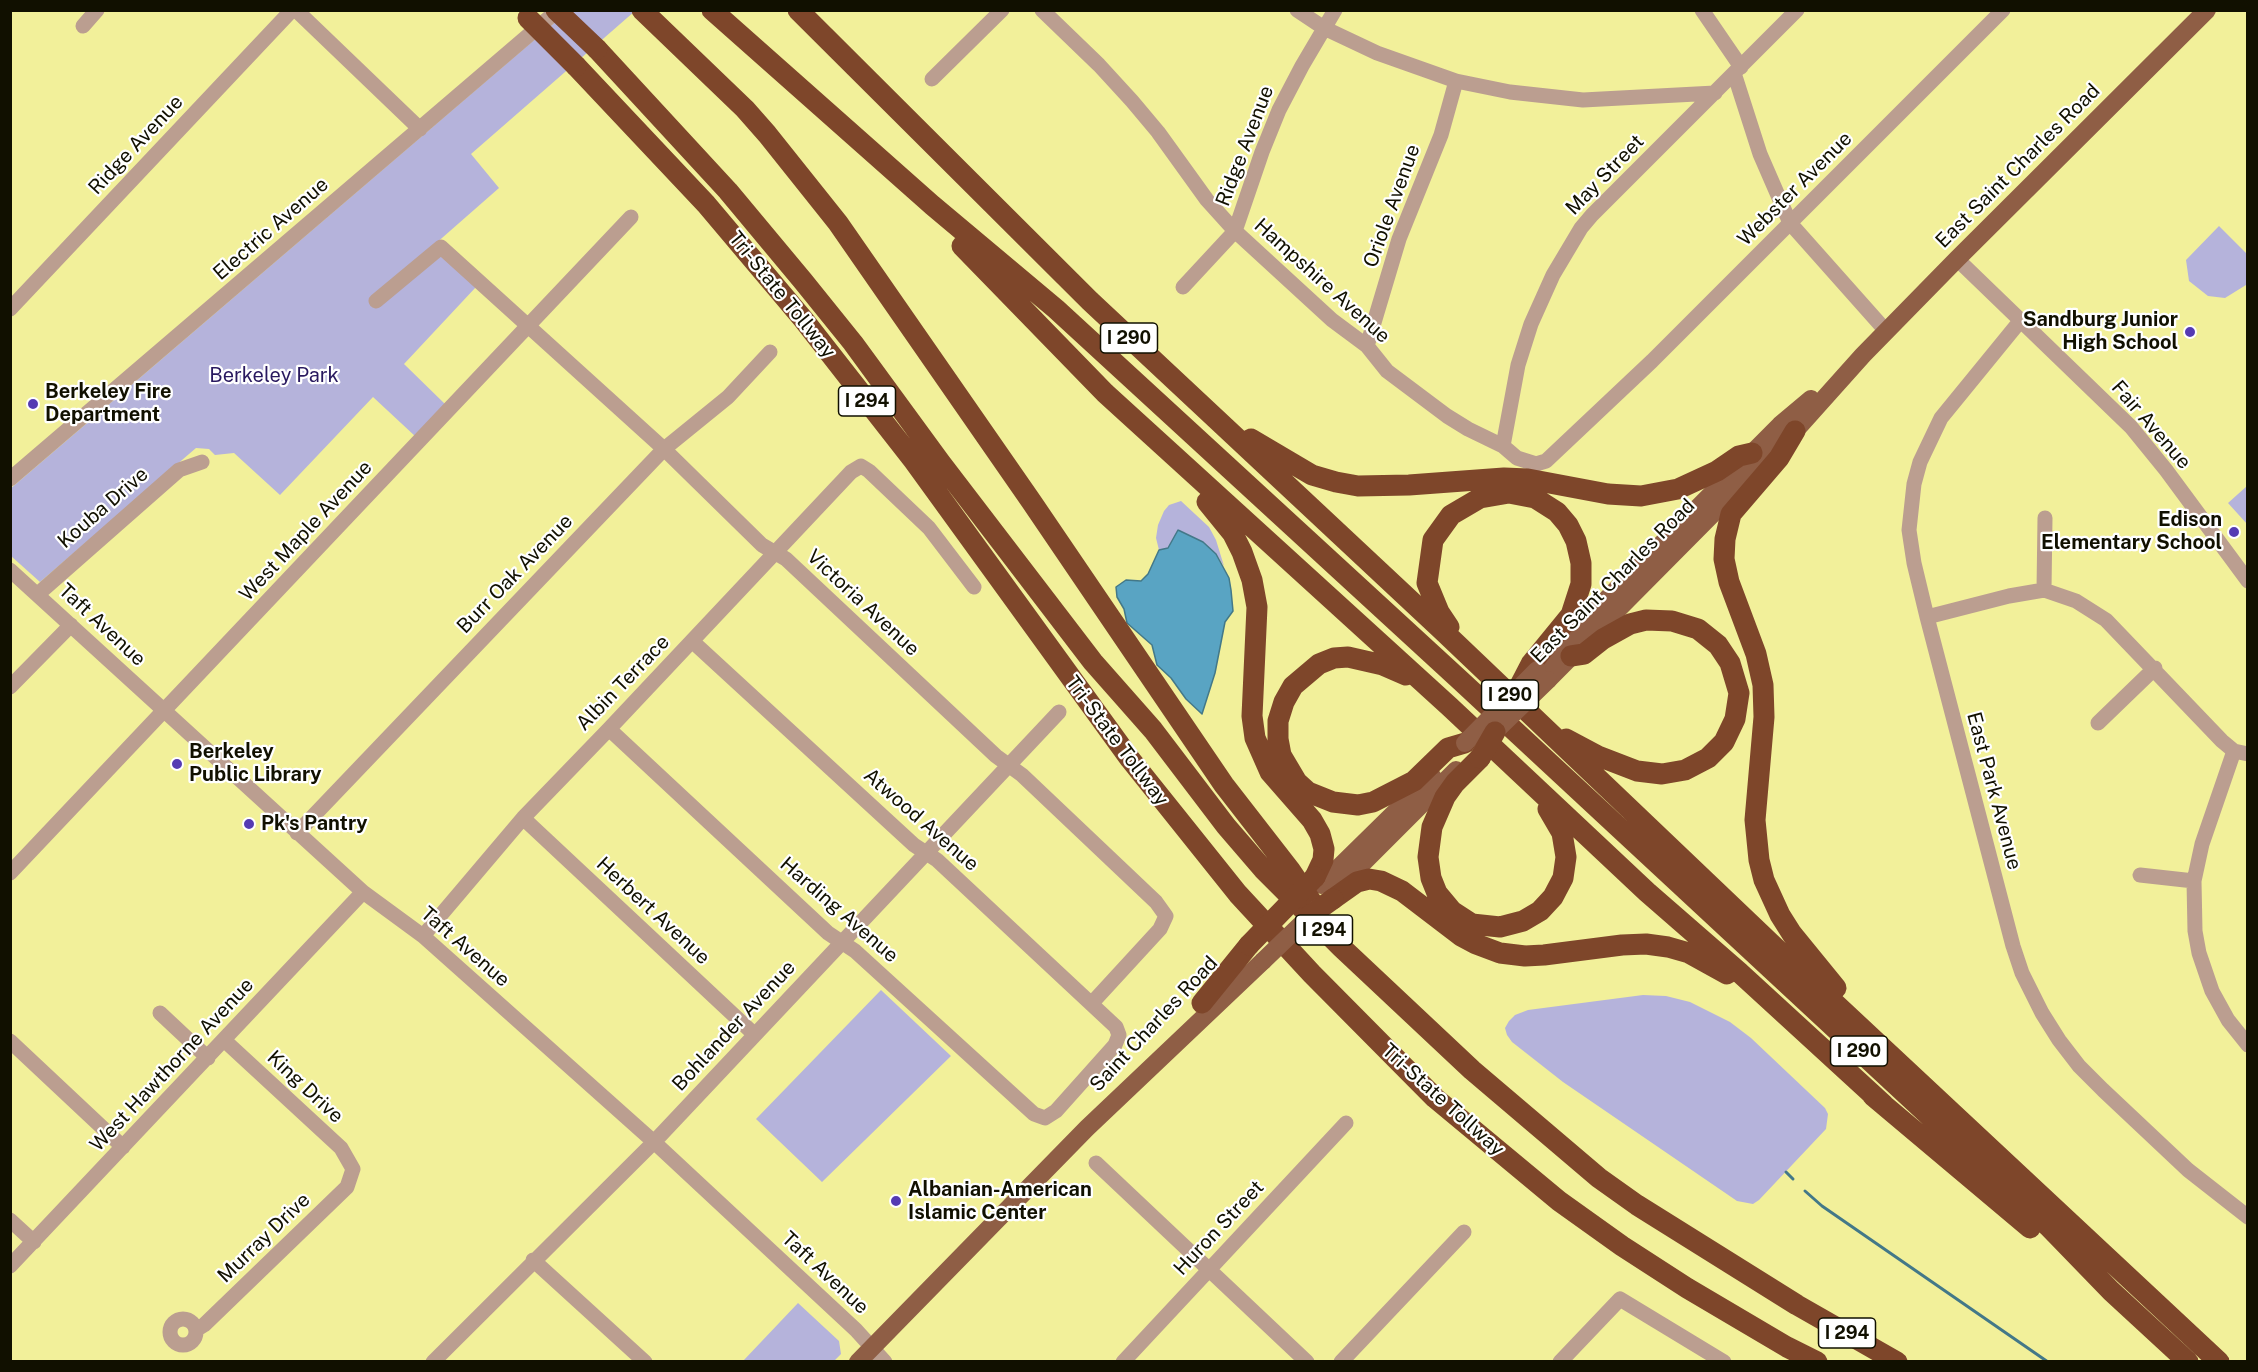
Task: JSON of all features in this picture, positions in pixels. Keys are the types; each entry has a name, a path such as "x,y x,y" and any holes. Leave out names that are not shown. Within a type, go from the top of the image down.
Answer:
{"highway":[{"name":"Tri-State Tollway","path":"557,10 597,49 728,191 803,281 866,360 940,462 1093,662 1152,730 1226,826 1263,869 1341,947 1472,1070 1599,1178 1637,1205 1797,1305 1897,1362"},
{"path":"642,10 745,109 838,223 1224,785 1290,870 1341,947"},
{"name":"I 290","path":"712,10 932,205 1056,309 2048,1226 2111,1291 2188,1362"},
{"name":"I 290","path":"798,10 1090,301 1470,657 1780,952 2219,1362"},
{"name":"Tri-State Tollway","path":"522,13 576,66 706,204 789,302 914,461 1136,768 1238,894 1312,974 1435,1098 1559,1201 1622,1246 1687,1287 1787,1347 1817,1362"},
{"path":"932,205 959,243 1105,393 1647,892 1740,973 1884,1105"},
{"path":"1177,383 1261,446 1312,475 1358,486 1504,478 1608,494 1641,496 1678,489 1717,471 1739,456 1752,453"},
{"path":"1105,393 1116,414 1222,518 1242,552 1252,580 1257,607 1252,716 1255,738 1270,772 1312,820 1320,834 1324,849 1325,889 1308,917"},
{"path":"1795,431 1779,458 1731,514 1725,539 1724,559 1729,582 1756,654 1763,685 1764,717 1755,820 1759,860 1770,894 1792,934 1831,983 1925,1086"},
{"path":"1470,657 1439,612 1427,583 1433,540 1450,514 1480,498 1517,493 1543,502 1563,518 1576,541 1581,563 1581,584 1571,615 1538,671 1518,689"},
{"path":"1550,733 1628,768 1662,774 1685,770 1708,758 1724,742 1735,719 1739,693 1730,663 1710,638 1690,626 1665,620 1637,622 1617,630 1584,654 1571,656"},
{"path":"1419,680 1383,665 1348,657 1334,658 1312,669 1293,686 1284,702 1278,721 1281,755 1291,774 1308,792 1320,798 1358,805 1373,802 1414,781 1448,748 1473,751"},
{"path":"1495,732 1473,751 1445,797 1432,827 1428,857 1431,878 1437,894 1452,912 1472,924 1500,927 1523,921 1540,911 1553,897 1563,878 1566,858 1562,833 1518,771"},
{"path":"1202,1004 1325,889 1369,879 1381,881 1402,891 1461,936 1500,953 1525,956 1544,955 1646,944 1689,953 1719,968 1742,986 2039,1235 2111,1291"}],"main road":[{"name":"East Saint Charles Road","path":"1538,671 1571,656 1795,431 1886,331 2207,10"},
{"name":"East Saint Charles Road","path":"1495,732 1538,671 1752,453 1788,418 1863,355"},
{"path":"1325,889 1473,751 1518,689"},
{"path":"1255,952 1308,917"},
{"name":"Saint Charles Road","path":"858,1362 1255,952"},
{"name":"Saint Charles Road","path":"1087,1128 1153,1053 1202,1004"}],"street":[{"path":"83,26 97,10"},
{"path":"294,10 420,129"},
{"name":"Ridge Avenue","path":"10,309 294,10"},
{"name":"Electric Avenue","path":"10,479 557,10"},
{"path":"932,79 1002,10"},
{"name":"Hampshire Avenue","path":"1042,10 1099,65 1132,101 1158,132 1207,200 1235,231 1332,320 1367,346 1387,371 1438,410 1468,429 1503,446 1522,461 1536,465 1546,461 1615,396"},
{"path":"1297,10 1324,28 1377,53 1456,81 1510,92 1583,100 1714,93"},
{"name":"Ridge Avenue","path":"1183,287 1235,231 1258,162 1279,111 1335,10"},
{"path":"1702,10 1738,70 1760,154 1790,223 1886,331"},
{"name":"May Street","path":"1503,446 1512,391 1525,343 1542,299 1567,251 1592,215 1797,10"},
{"name":"Webster Avenue","path":"1615,396 2003,10"},
{"name":"Oriole Avenue","path":"1367,346 1399,238 1441,135 1456,81"},
{"name":"West Maple Avenue","path":"10,873 631,217"},
{"name":"Victoria Avenue","path":"376,301 441,247 664,449 774,554 786,559 1147,894 1166,916 1160,929 1092,1003"},
{"name":"Fair Avenue","path":"1957,259 2110,407 2148,447 2247,581"},
{"name":"East Park Avenue","path":"2021,320 1941,418 1927,442 1920,462 1914,484 1909,530 1927,617 2013,946 2022,973 2042,1013 2079,1066 2103,1090 2188,1170 2247,1217"},
{"name":"Burr Oak Avenue","path":"297,833 664,449 728,397 770,352"},
{"name":"Kouba Drive","path":"38,594 179,470 201,462"},
{"name":"Albin Terrace","path":"423,936 523,818 851,472 861,466 869,471 929,528 974,587"},
{"path":"2044,591 2045,518"},
{"name":"Taft Avenue","path":"10,570 363,892 423,936 654,1142 848,1323 885,1362"},
{"path":"1927,617 2009,596 2044,591 2076,601 2097,612 2241,752 2202,844 2194,881 2195,931 2207,980 2228,1020 2247,1045"},
{"path":"10,687 71,625"},
{"name":"Atwood Avenue","path":"692,641 926,853 937,860 1092,1003 1116,1027 1119,1035"},
{"path":"2098,723 2155,668"},
{"name":"Bohlander Avenue","path":"433,1362 654,1142 1059,712"},
{"name":"Harding Avenue","path":"609,729 828,933 855,951 1034,1114 1045,1118 1056,1111 1115,1046 1119,1035"},
{"name":"Herbert Avenue","path":"523,818 755,1035"},
{"path":"2140,875 2194,881"},
{"name":"West Hawthorne Avenue","path":"10,1266 363,892"},
{"path":"160,1013 208,1058"},
{"name":"King Drive","path":"224,1040 341,1148 353,1169"},
{"path":"10,1041 123,1147"},
{"name":"Huron Street","path":"1123,1362 1346,1124"},
{"path":"1096,1163 1307,1362"},
{"name":"Murray Drive","path":"196,1330 204,1325 347,1186 353,1169"},
{"path":"10,1220 34,1242"},
{"path":"1341,1362 1464,1232"},
{"path":"533,1260 645,1362"},
{"path":"1560,1362 1620,1299 1724,1362"}],"green space":[{"name":"Berkeley Park","path":"568,11 635,11 471,154 499,188 434,245 476,287 404,364 446,405 416,437 373,397 280,495 234,453 215,455 209,449 196,448 40,582 11,556 10,489"},
{"path":"2219,226 2247,254 2246,285 2225,298 2208,296 2189,281 2186,260"},
{"path":"2247,486 2247,524 2228,503"},
{"path":"1181,501 1209,527 1216,540 1224,566 1216,554 1203,542 1173,541 1168,548 1159,550 1156,538 1164,511 1169,505"},
{"path":"881,990 951,1056 822,1182 756,1119"},
{"path":"1643,995 1666,996 1690,1002 1730,1022 1751,1038 1825,1108 1828,1114 1826,1129 1753,1204 1737,1201 1563,1082 1512,1042 1505,1028 1515,1015 1528,1010"},
{"path":"798,1303 839,1341 841,1354 834,1361 743,1361"}],"shaded area":[{"path":"1178,530 1203,542 1216,554 1229,578 1231,590 1233,611 1225,622 1215,673 1202,714 1157,665 1152,645 1127,623 1124,609 1117,597 1116,587 1126,580 1141,581 1148,574 1159,550 1168,548"}],"waterway":[{"path":"1786,1172 1793,1179"},
{"path":"1805,1191 1822,1206 2048,1362"}],"place":[{"name":"Sandburg Junior High School","path":"2190,332"},
{"name":"Berkeley Fire Department","path":"33,404"},
{"name":"Edison Elementary School","path":"2234,532"},
{"name":"Berkeley Public Library","path":"177,764"},
{"name":"Pk's Pantry","path":"249,824"},
{"name":"Albanian-American Islamic Center","path":"896,1201"}]}
